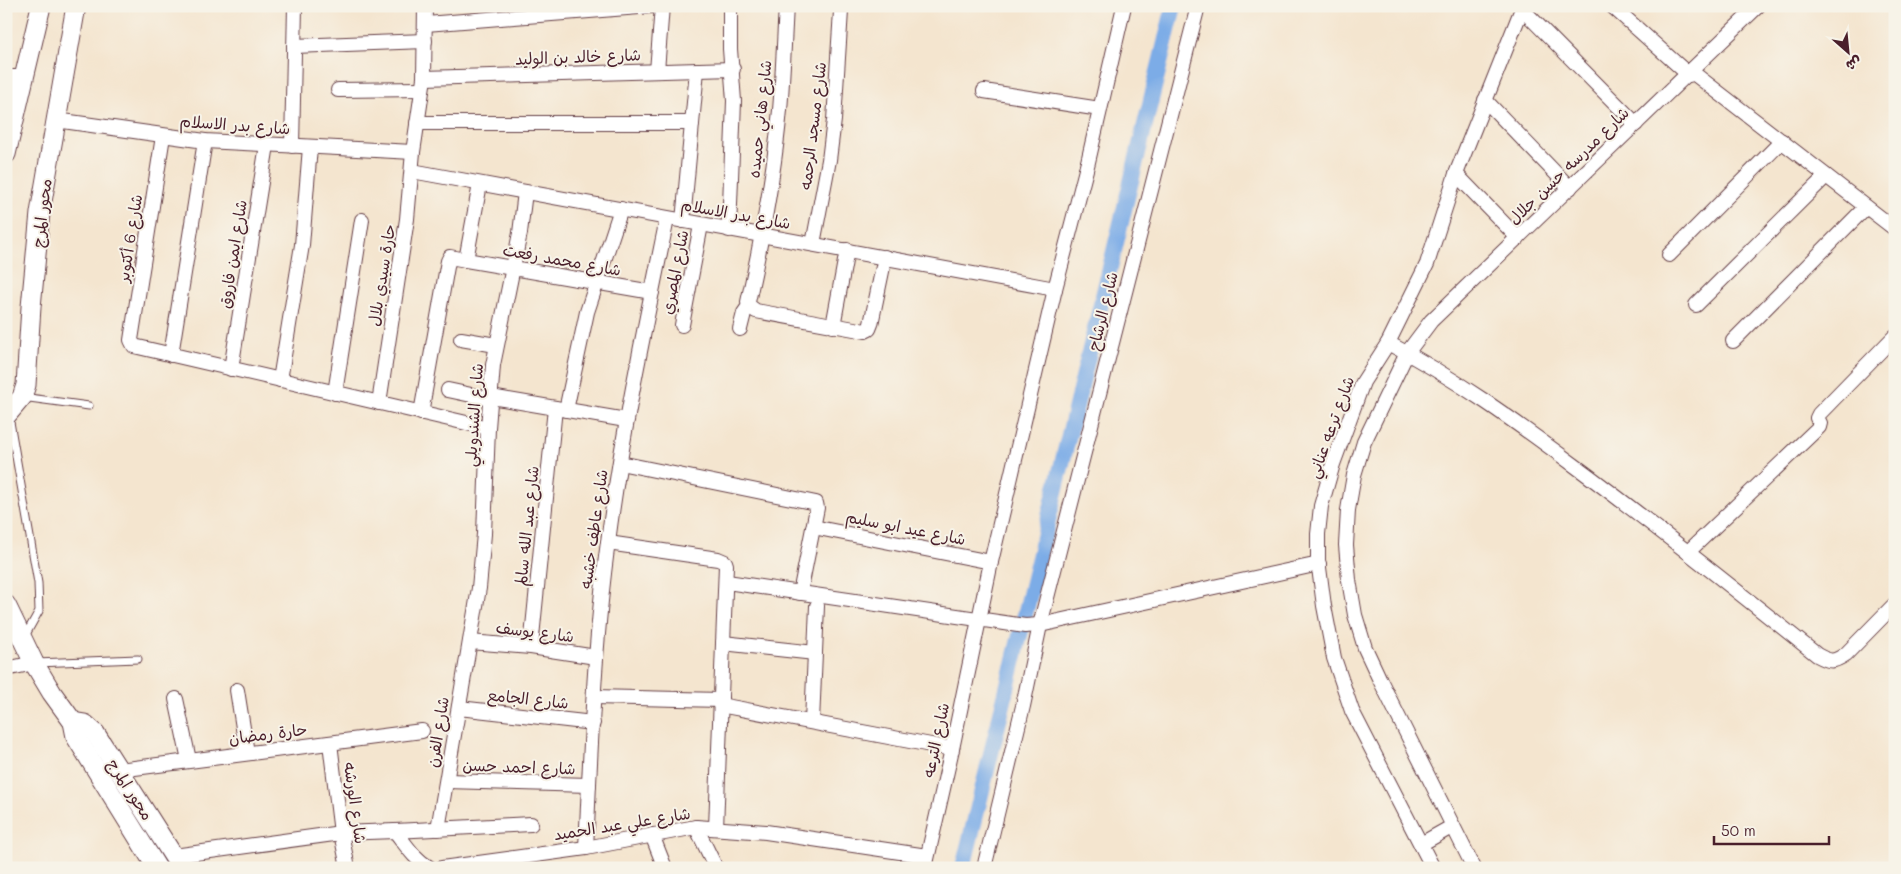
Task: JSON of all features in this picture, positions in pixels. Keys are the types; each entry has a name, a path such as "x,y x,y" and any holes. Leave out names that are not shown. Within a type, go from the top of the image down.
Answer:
{"main road":[{"path":"6,154 15,77 41,6"},
{"name":"محور المرج","path":"8,415 22,397 27,369 40,213 76,6"},
{"name":"محور المرج","path":"6,605 34,664 73,722 76,736 156,868"},
{"name":"محور المرج","path":"73,722 85,724 90,728 178,862"}],"street":[{"path":"292,146 295,6"},
{"name":"حارة سيدي بلال","path":"379,403 407,219 413,152 423,84 425,6"},
{"path":"426,24 652,6"},
{"path":"656,71 662,6"},
{"path":"729,230 734,101 730,49 730,6"},
{"name":"شارع هاني حميده","path":"740,329 744,313 749,306 748,302 772,180 780,110 786,6"},
{"path":"978,619 1055,289 1124,6"},
{"name":"شارع الرشاح","path":"1040,625 1198,6"},
{"path":"1612,6 1690,73 1782,141 1895,229"},
{"name":"شارع مدرسه حسن جلال","path":"1407,353 1431,321 1758,6"},
{"path":"1522,7 1636,124"},
{"name":"شارع ترعه عناني","path":"1433,868 1352,711 1342,686 1332,649 1324,606 1318,534 1321,506 1333,464 1363,382 1388,343 1426,264 1456,174 1522,7"},
{"name":"شارع مسجد الرحمه","path":"813,244 834,120 840,11"},
{"path":"294,46 425,41"},
{"name":"شارع خالد بن الوليد","path":"338,90 656,71 733,69"},
{"path":"683,221 697,70"},
{"path":"984,91 1100,109"},
{"path":"1485,100 1570,188"},
{"name":"شارع بدر الاسلام","path":"56,120 205,141 413,152"},
{"path":"418,124 692,123"},
{"name":"شارع 6 أكتوبر","path":"162,136 131,340 134,346 171,355"},
{"path":"205,141 171,355 488,428"},
{"path":"1669,255 1782,141"},
{"name":"شارع ايمن فاروق","path":"231,368 267,145"},
{"path":"280,380 302,245 310,147"},
{"name":"شارع بدر الاسلام","path":"412,171 1055,289"},
{"path":"1456,174 1518,238"},
{"path":"1696,305 1826,176"},
{"path":"421,413 448,261 450,258 466,260 480,184"},
{"name":"شارع الشندويلي","path":"470,642 482,561 488,428 496,345 520,233 525,192"},
{"path":"1733,341 1866,207"},
{"name":"شارع عبد الله سالم","path":"532,647 560,409 585,320 621,209"},
{"name":"شارع عاطف خشبه","path":"586,848 596,656 608,543 626,420 668,218"},
{"path":"335,392 362,220"},
{"name":"شارع المصري","path":"682,325 701,225"},
{"path":"833,326 847,250"},
{"path":"749,306 756,311 865,331 869,329 885,257"},
{"name":"شارع محمد رفعت","path":"466,260 652,292"},
{"path":"1688,552 1819,427 1820,423 1817,418 1819,414 1895,336"},
{"path":"461,339 496,345"},
{"path":"1388,343 1505,413 1611,492 1817,655 1828,661 1837,660 1846,654 1895,604"},
{"path":"1407,353 1364,442 1354,475 1348,510 1346,545 1348,580 1355,615 1365,648 1474,868"},
{"path":"448,390 626,420"},
{"path":"620,463 816,503 817,508 800,593"},
{"name":"شارع عيد ابو سليم","path":"813,527 991,562"},
{"path":"608,543 722,560 726,565 727,582 720,702 716,828"},
{"path":"727,582 1024,626 1040,625 1319,564"},
{"path":"812,722 817,606"},
{"name":"شارع الترعه","path":"926,862 952,749 978,619"},
{"path":"984,868 1023,706 1040,625"},
{"name":"شارع يوسف","path":"470,642 532,647 596,656"},
{"name":"شارع الفرن","path":"438,828 470,642"},
{"path":"724,643 815,653"},
{"path":"6,669 34,664"},
{"path":"237,690 247,753"},
{"path":"594,697 720,702 952,749"},
{"path":"176,699 190,760"},
{"name":"شارع الجامع","path":"459,708 593,723"},
{"name":"حارة رمضان","path":"119,770 422,731"},
{"name":"شارع الورشه","path":"330,743 341,833 348,868"},
{"name":"شارع احمد حسن","path":"447,781 589,785"},
{"path":"178,862 341,833 395,832 531,824"},
{"path":"1421,844 1453,826"},
{"path":"696,827 716,868"},
{"name":"شارع علي عبد الحميد","path":"442,868 586,848 696,827 766,832 926,862"},
{"path":"395,832 412,854 421,863 430,868"},
{"path":"652,835 665,868"}],"lane":[{"path":"22,397 89,406"},
{"path":"8,415 38,583 39,611 22,641"},
{"path":"34,664 138,659"}],"waterway":[{"path":"963,868 1174,6"}]}
